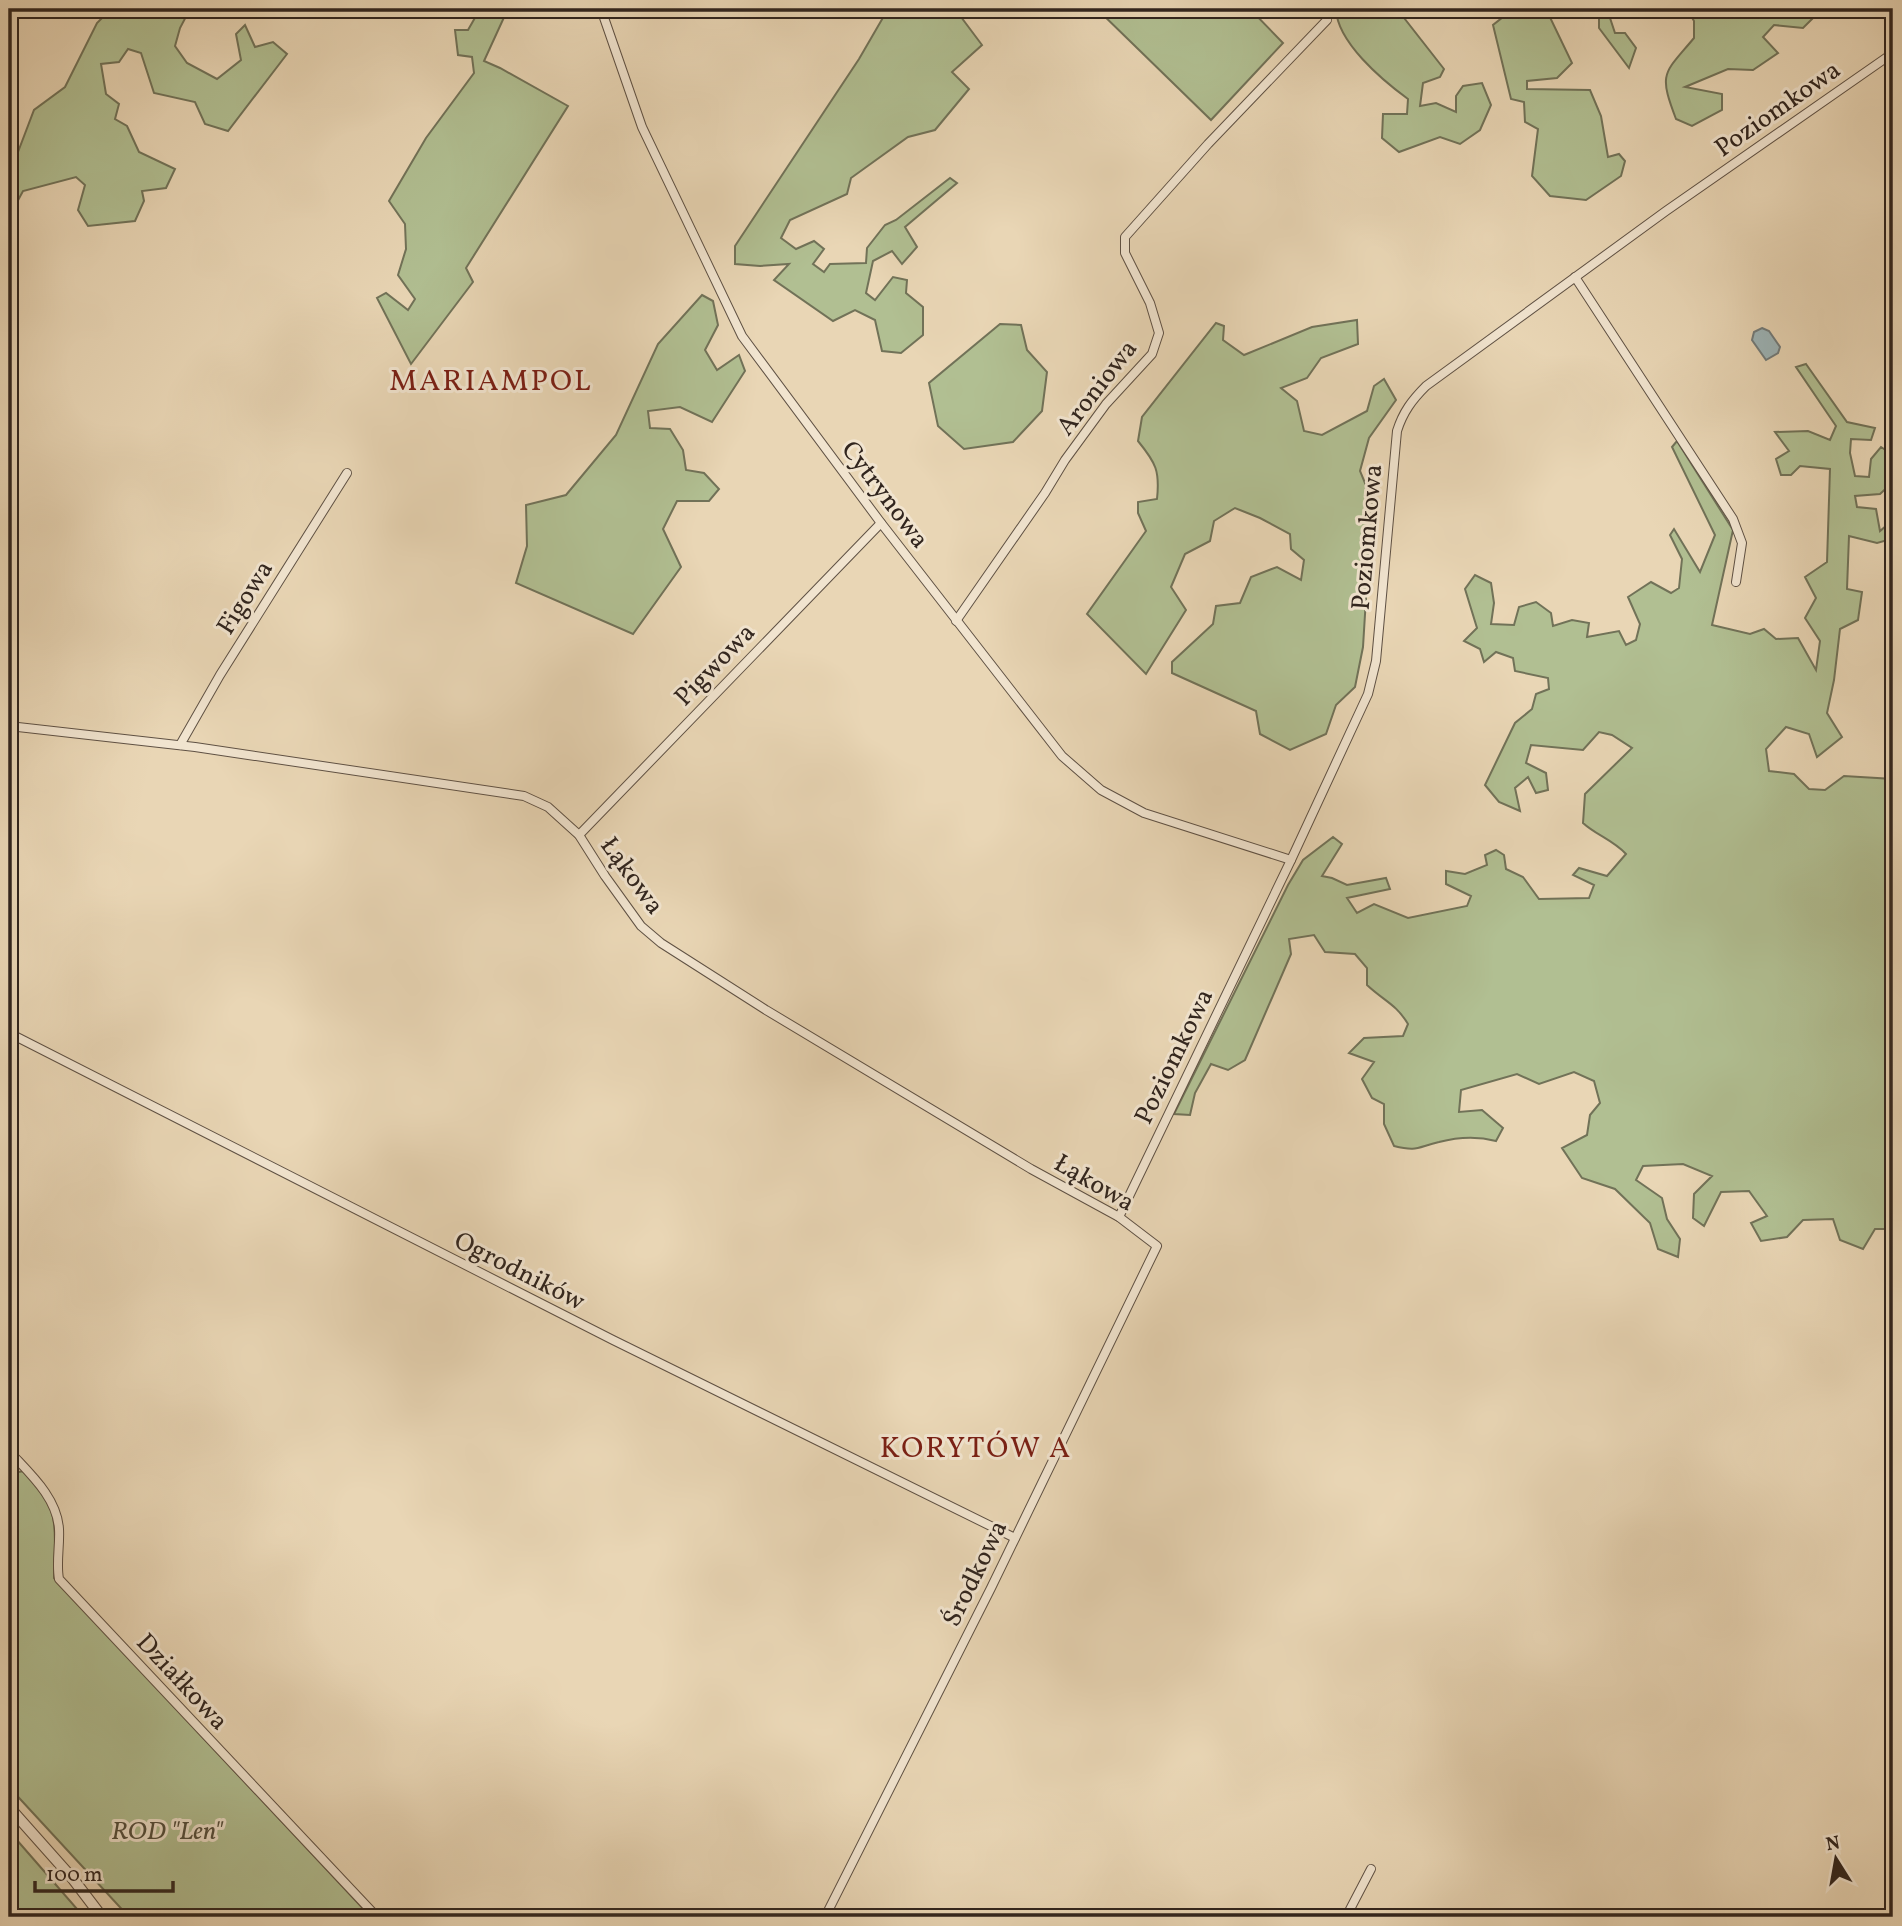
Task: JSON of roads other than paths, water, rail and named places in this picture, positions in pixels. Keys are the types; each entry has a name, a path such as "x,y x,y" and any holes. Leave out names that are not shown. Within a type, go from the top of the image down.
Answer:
{"street":[{"name":"Cytrynowa","path":"601,9 642,127 742,336 881,523 1062,756 1101,790 1144,813 1291,860"},
{"name":"Aroniowa","path":"956,621 1099,413 1152,354 1159,333 1150,303 1125,253 1125,237 1208,144 1327,20"},
{"name":"Poziomkowa","path":"1119,1217 1368,694 1377,661 1397,431 1411,401 1426,386 1575,277 1893,53"},
{"path":"1575,277 1733,519 1742,543 1736,582"},
{"name":"Figowa","path":"180,745 219,675 348,473"},
{"name":"Pigwowa","path":"579,835 881,523"},
{"name":"Łąkowa","path":"9,726 180,745 524,796 548,807 579,835 642,926 661,943 766,1010 1031,1169 1119,1217 1157,1246"},
{"name":"Ogrodników","path":"9,1033 613,1340 1015,1538"},
{"name":"Środkowa","path":"825,1917 1015,1538 1157,1246"},
{"name":"Działkowa","path":"9,1451 43,1487 53,1507 60,1527 59,1579 377,1917"},
{"path":"9,1807 73,1879 102,1917"},
{"path":"1346,1917 1371,1869"}],"water":[{"path":"1762,328 1769,331 1780,347 1778,353 1766,360 1752,340 1754,332"}],"district":[{"name":"MARIAMPOL","path":"491,380"},
{"name":"KORYTÓW A","path":"976,1447"}],"park label":[{"name":"ROD \"Len\"","path":"167,1830"}]}
